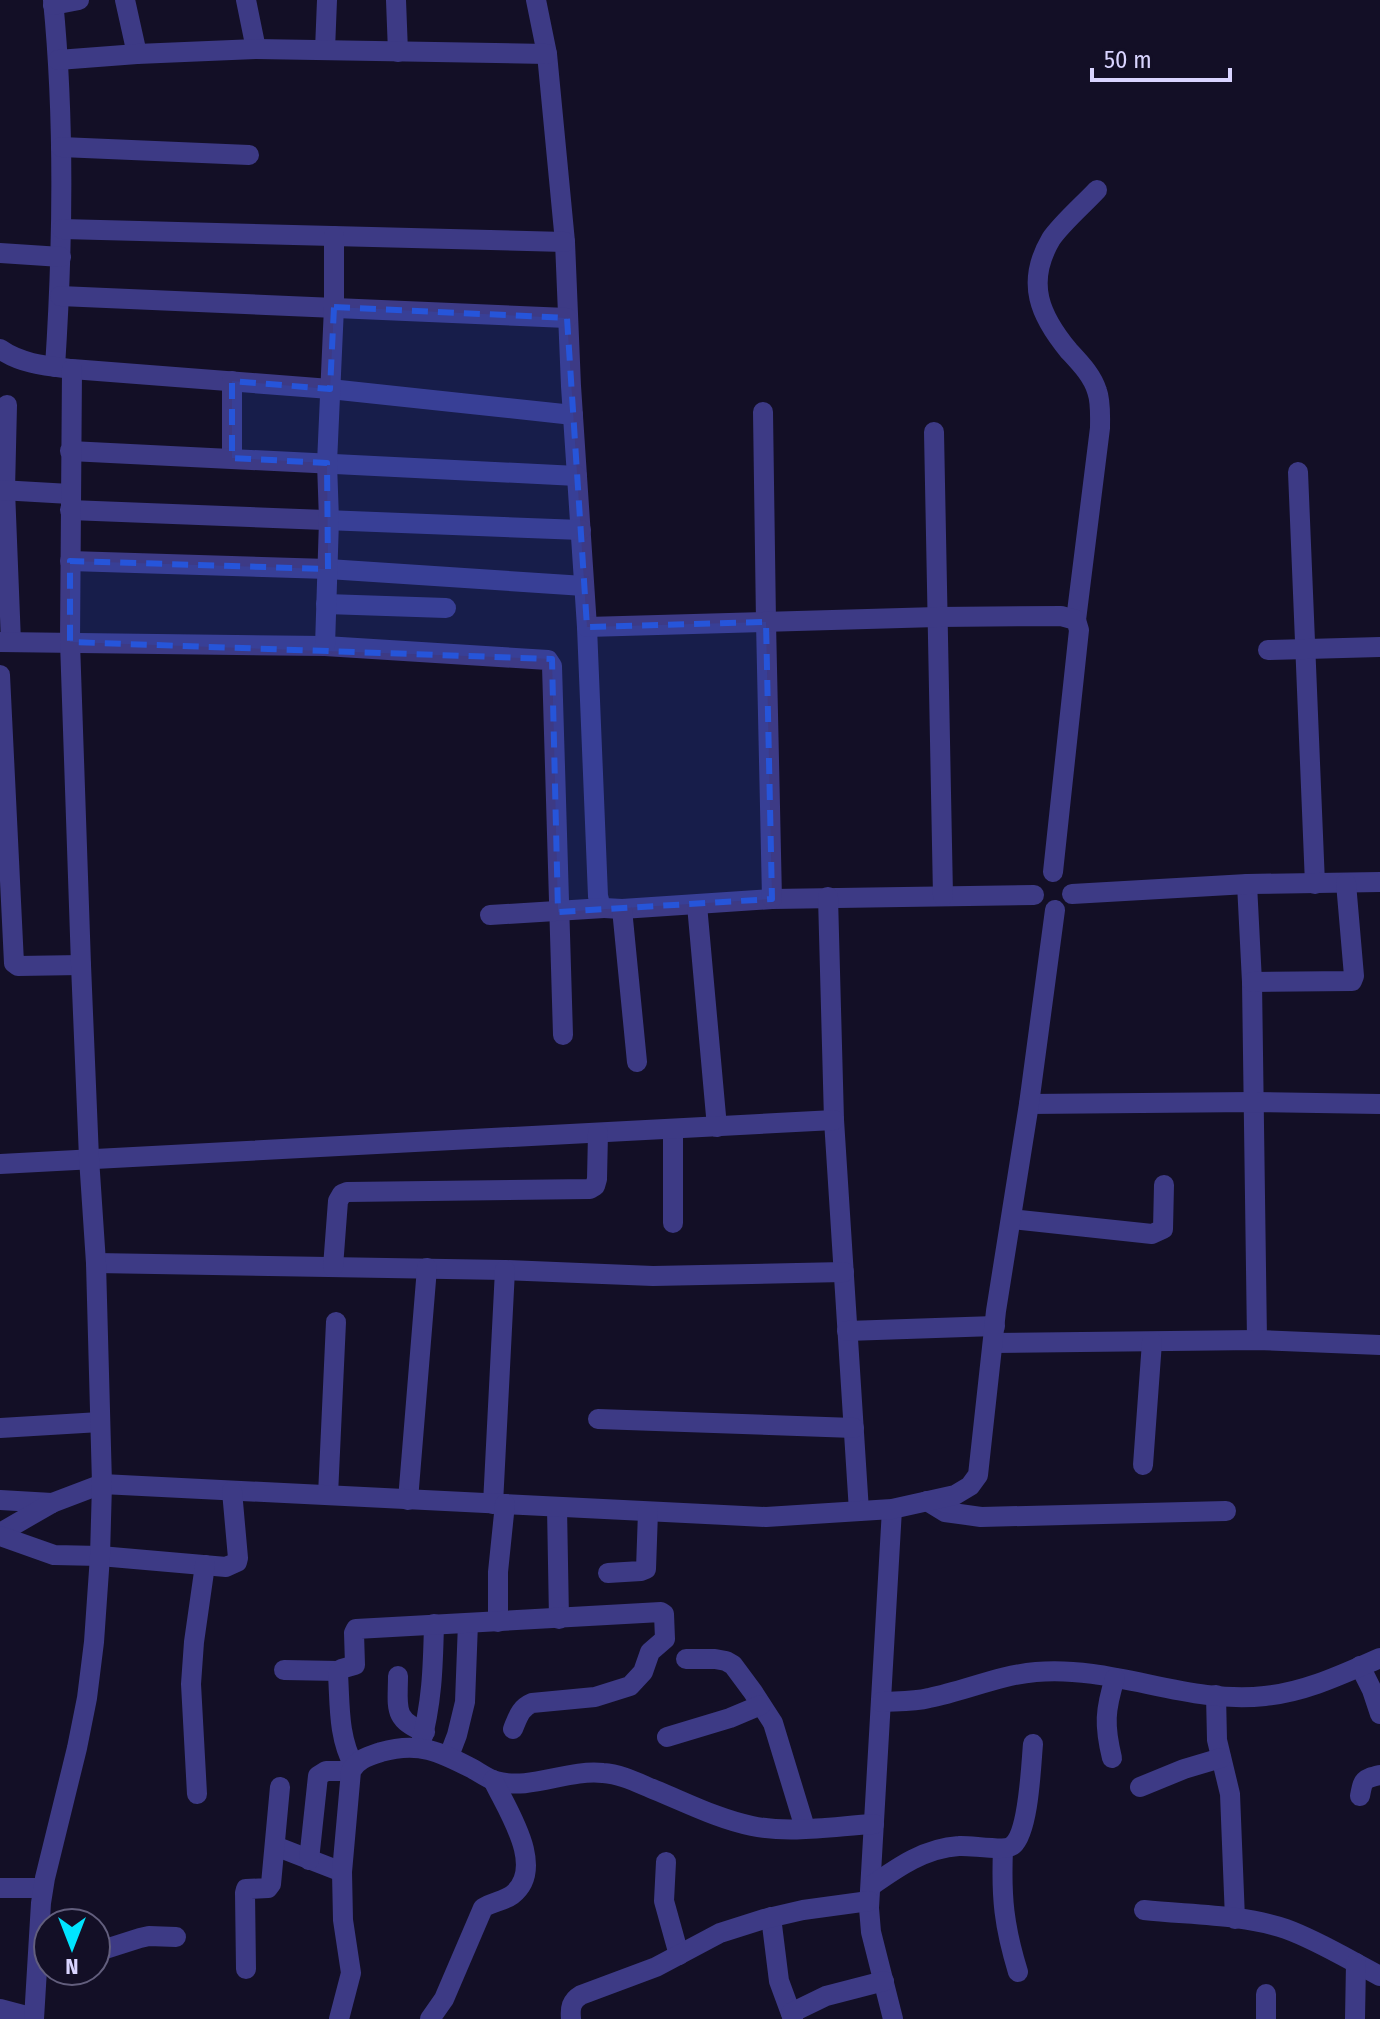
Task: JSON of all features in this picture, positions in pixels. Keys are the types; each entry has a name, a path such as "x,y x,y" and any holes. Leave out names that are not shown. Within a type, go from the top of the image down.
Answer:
{"street":[{"path":"43,1907 43,1888 87,1698 94,1642 102,1484 70,642 70,451 60,296 61,147 53,2 79,0"},
{"path":"125,0 137,54"},
{"path":"246,0 256,49"},
{"path":"325,50 327,0"},
{"path":"396,0 398,52"},
{"path":"536,0 547,54 565,242 587,627 598,896 600,904 613,908"},
{"path":"58,60 256,49 547,54"},
{"path":"61,147 249,155"},
{"path":"1053,872 1079,630 1076,620 1100,410 1098,392 1088,373 1045,318 1038,299 1038,279 1041,260 1052,238 1097,190"},
{"path":"62,229 565,242"},
{"path":"325,646 334,236"},
{"path":"0,253 61,257"},
{"path":"60,296 567,318"},
{"path":"0,349 20,360 63,368 330,389 573,415"},
{"path":"232,381 232,458"},
{"path":"7,405 3,490 5,642 325,646 548,660 552,666 563,1035"},
{"path":"763,412 772,899"},
{"path":"934,432 943,896"},
{"path":"70,451 577,476"},
{"path":"1298,472 1315,884"},
{"path":"3,490 70,502 329,520 581,530"},
{"path":"70,561 328,569 584,586"},
{"path":"326,604 446,608"},
{"path":"587,627 937,617 1061,616 1076,620"},
{"path":"1268,650 1380,647"},
{"path":"0,675 14,963 18,966 81,965"},
{"path":"1053,872 1065,876 1072,894 1066,905 1055,910 1044,909 1034,895 1036,882 1046,873 1053,872"},
{"path":"1072,894 1247,884 1380,882"},
{"path":"1252,982 1352,981 1346,883"},
{"path":"1247,884 1252,982 1257,1340"},
{"path":"490,915 772,899 1034,895"},
{"path":"828,897 834,1120 859,1511"},
{"path":"697,905 717,1127"},
{"path":"613,908 637,1062"},
{"path":"0,1534 52,1503 102,1484 766,1517 892,1509 955,1495 970,1486 978,1475 994,1335 1055,910"},
{"path":"1029,1104 1380,1104"},
{"path":"0,1164 834,1120"},
{"path":"673,1129 673,1223"},
{"path":"333,1267 338,1201 342,1194 590,1189 597,1179 598,1133"},
{"path":"1011,1219 1152,1234 1163,1229 1164,1185"},
{"path":"96,1263 427,1268 653,1276 844,1272"},
{"path":"408,1500 427,1268"},
{"path":"498,1622 505,1270"},
{"path":"328,1495 336,1322"},
{"path":"847,1331 1152,1342 1257,1340 1380,1345"},
{"path":"1143,1465 1152,1342"},
{"path":"598,1419 854,1428"},
{"path":"0,1428 100,1422"},
{"path":"0,1534 54,1555 226,1567 237,1562 232,1491"},
{"path":"0,1500 52,1503"},
{"path":"927,1501 945,1512 981,1517 1226,1511"},
{"path":"557,1507 559,1619"},
{"path":"892,1509 870,1894 871,1932 893,2019"},
{"path":"608,1573 646,1569 648,1512"},
{"path":"197,1794 191,1684 205,1565"},
{"path":"284,1670 339,1671 355,1665 356,1629 664,1614 664,1641 650,1652 643,1672 630,1686 595,1697 532,1703 519,1713 513,1729"},
{"path":"449,1756 465,1702 468,1623"},
{"path":"422,1740 432,1692 434,1624"},
{"path":"881,1702 932,1698 1003,1677 1036,1671 1076,1672 1236,1697 1276,1694 1321,1683 1380,1658"},
{"path":"686,1659 715,1659 733,1665 773,1723 805,1828"},
{"path":"1360,1666 1380,1714"},
{"path":"339,1671 342,1737 353,1768 342,1872 343,1920 351,1973 339,2019"},
{"path":"398,1676 399,1711 406,1724 438,1751 493,1780 528,1783 580,1772 604,1773 623,1776 717,1815 753,1826 784,1829 874,1824"},
{"path":"1112,1758 1106,1717 1115,1678"},
{"path":"1216,1695 1217,1740 1230,1794 1235,1919"},
{"path":"667,1737 761,1705"},
{"path":"309,1860 318,1776 326,1771 353,1768 365,1757 422,1740"},
{"path":"571,2019 574,1999 656,1967 720,1933 771,1917 870,1894 904,1863 930,1851 957,1846 1011,1847 1016,1843 1029,1800 1033,1744"},
{"path":"1140,1787 1221,1758"},
{"path":"1360,1796 1364,1781 1380,1775"},
{"path":"430,2019 444,1999 483,1908 514,1894 525,1876 527,1864 522,1840 493,1780"},
{"path":"246,1969 245,1893 249,1888 271,1886 280,1787"},
{"path":"275,1846 342,1872"},
{"path":"1003,1849 1003,1911 1018,1972"},
{"path":"666,1862 664,1901 679,1955"},
{"path":"0,1888 43,1888"},
{"path":"1144,1910 1235,1919 1283,1928 1380,1976"},
{"path":"771,1917 777,1972 792,2016 826,1996 884,1981"},
{"path":"112,1947 149,1936 176,1937"},
{"path":"1355,2019 1356,1963"},
{"path":"0,2009 34,2019 39,1987"},
{"path":"1266,1994 1266,2019"}],"highlighted area":[{"path":"334,307 567,318 587,627 766,622 772,899 558,912 552,659 70,642 70,561 328,569 327,463 232,458 232,381 330,389"}]}
